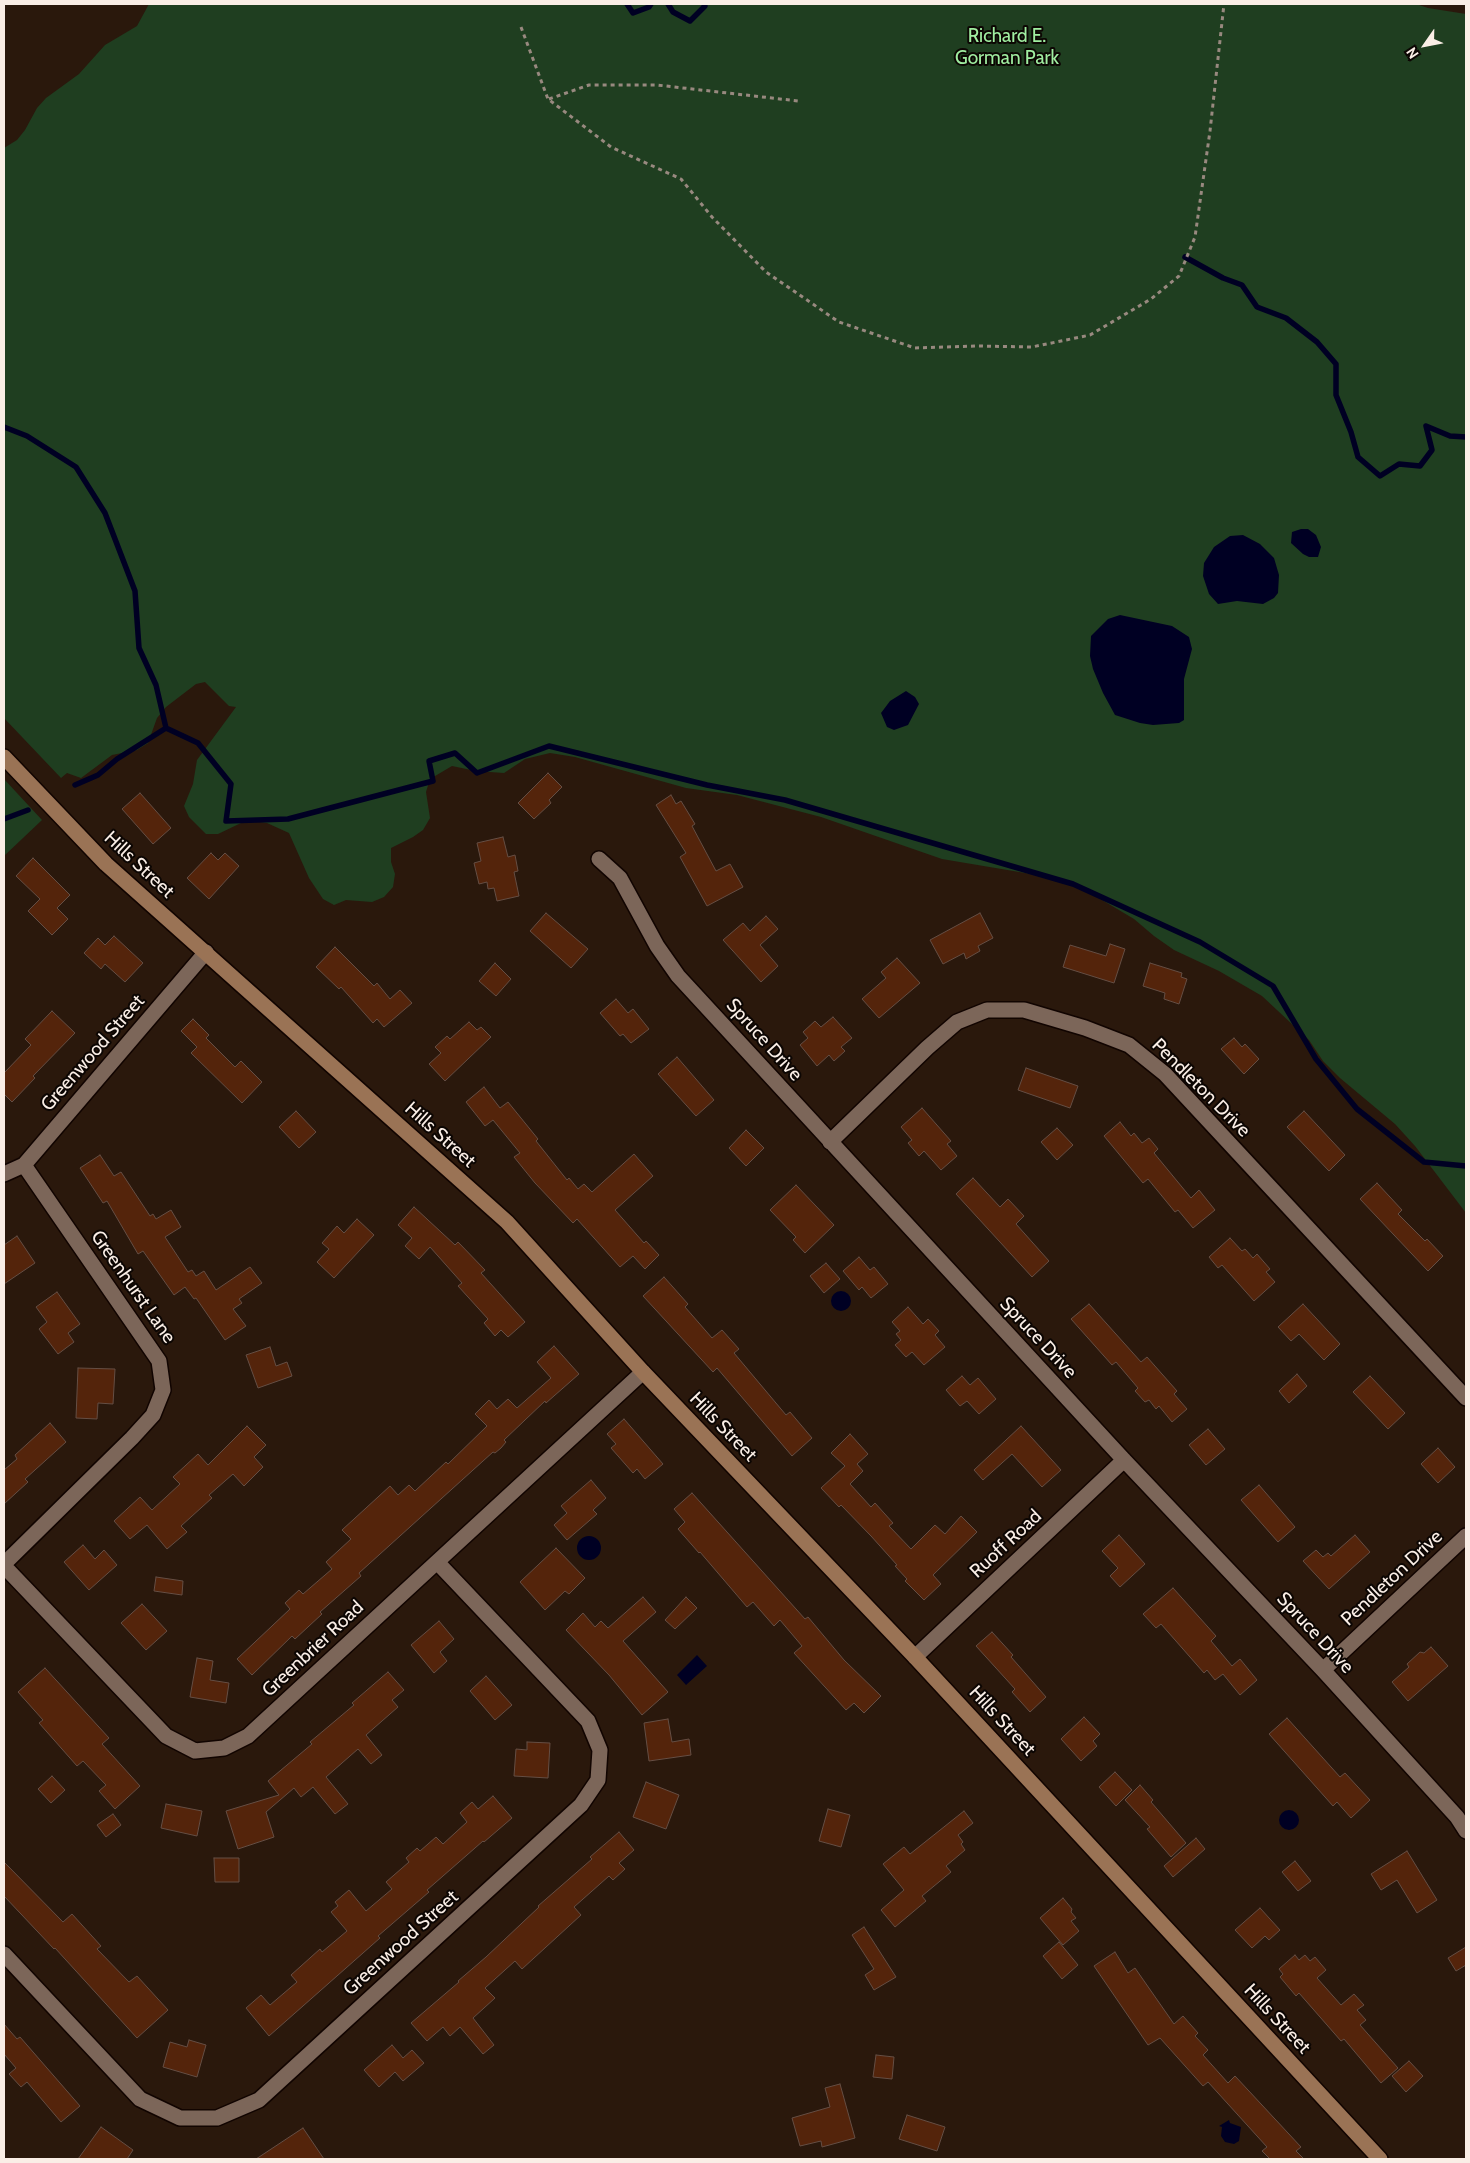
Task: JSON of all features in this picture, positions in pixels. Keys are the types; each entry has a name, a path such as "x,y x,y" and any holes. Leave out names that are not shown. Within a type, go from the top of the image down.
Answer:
{"street":[{"name":"Hills Street","path":"4,757 106,864 507,1222 643,1372 915,1657 1380,2159"},
{"name":"Spruce Drive","path":"599,859 620,878 657,946 678,976 1124,1460 1323,1670 1457,1817 1466,1831"},
{"name":"Greenwood Street","path":"4,1174 24,1165 206,952"},
{"name":"Pendleton Drive","path":"830,1142 957,1022 987,1010 1024,1010 1085,1028 1129,1045 1165,1074 1466,1398"},
{"name":"Greenhurst Lane","path":"4,1565 148,1421 153,1415 163,1390 159,1361 24,1165"},
{"name":"Greenbrier Road","path":"4,1565 166,1736 195,1751 224,1748 248,1736 643,1372"},
{"name":"Ruoff Road","path":"915,1657 1124,1460"},
{"name":"Pendleton Drive","path":"1323,1670 1466,1536"},
{"name":"Greenwood Street","path":"4,1954 140,2099 180,2118 217,2118 259,2100 266,2094 581,1805 598,1780 600,1750 588,1722 437,1562"}],"path":[{"path":"521,27 548,99 611,146 681,179 712,216 766,272 839,322 915,348 976,346 1032,348 1090,335 1151,299 1179,276 1195,237 1210,130 1224,4"},
{"path":"548,99 589,85 657,85 798,101"}],"green space":[{"name":"Richard E. Gorman Park","path":"149,4 1416,4 1428,8 1466,14 1466,1213 1415,1146 1395,1124 1340,1078 1323,1061 1309,1040 1262,996 1219,971 1174,950 1134,919 1092,894 1069,883 1043,876 942,859 821,817 737,795 686,788 575,757 550,753 525,759 504,773 476,771 452,766 430,779 426,792 430,818 423,830 391,848 391,862 395,874 393,887 384,897 372,902 346,900 334,905 323,899 309,878 289,833 267,823 253,821 241,823 218,834 206,834 189,817 184,806 193,784 197,760 236,707 229,706 205,682 196,684 166,707 157,718 148,743 137,750 112,755 81,778 67,773 61,778 4,718 4,148 17,140 37,108 46,98 79,74 105,45 137,26"},
{"path":"4,779 42,820 4,856"}],"water":[{"path":"1308,529 1316,535 1321,547 1318,557 1309,557 1303,554 1291,543 1292,532"},
{"path":"1243,535 1260,544 1274,558 1279,575 1278,593 1274,598 1263,604 1237,601 1218,604 1209,594 1203,576 1204,563 1214,547 1230,536"},
{"path":"1120,615 1172,626 1189,637 1192,649 1184,679 1184,720 1179,723 1153,725 1115,715 1093,669 1090,656 1091,636 1108,619"},
{"path":"906,691 915,697 919,704 908,725 894,730 887,727 881,713 890,701"},
{"path":"837,1291 845,1291 851,1297 851,1305 845,1311 837,1311 831,1305 831,1297"},
{"path":"589,1536 597,1540 601,1548 597,1556 589,1560 581,1556 577,1548 581,1540"},
{"path":"697,1655 707,1666 686,1685 677,1675"},
{"path":"1289,1810 1296,1813 1299,1820 1296,1827 1289,1830 1282,1827 1279,1820 1282,1813"},
{"path":"1229,2120 1230,2123 1241,2127 1239,2141 1234,2144 1225,2142 1221,2136 1222,2127 1219,2126"}],"building":[{"path":"548,773 562,787 549,800 551,803 534,819 518,803"},
{"path":"140,793 171,828 153,844 122,809"},
{"path":"671,795 676,804 681,801 695,824 692,826 716,871 730,864 743,887 707,906 680,857 686,853 656,805"},
{"path":"503,837 508,857 515,855 518,871 514,872 519,896 497,901 494,888 488,889 487,882 479,884 474,863 481,861 477,843"},
{"path":"211,853 218,860 225,853 239,866 209,899 187,878"},
{"path":"33,858 70,895 57,908 68,919 52,935 28,911 40,899 16,876"},
{"path":"546,913 588,949 571,968 530,931"},
{"path":"980,913 993,938 978,946 980,951 966,959 964,953 943,964 930,940"},
{"path":"766,916 778,929 760,945 778,966 761,982 723,940 743,923 750,931"},
{"path":"114,936 143,963 125,982 105,964 101,969 84,953 98,938 105,945"},
{"path":"1110,944 1125,949 1114,983 1063,967 1070,945 1106,956"},
{"path":"335,947 374,986 377,983 390,999 400,990 412,1003 384,1027 377,1019 373,1023 341,987 339,989 316,967"},
{"path":"897,958 920,983 879,1018 862,999 886,978 881,972"},
{"path":"495,963 511,979 496,996 479,981"},
{"path":"1150,963 1182,973 1181,977 1187,979 1179,1004 1164,999 1165,993 1143,986"},
{"path":"616,999 628,1013 633,1009 649,1029 631,1043 623,1034 620,1036 600,1013"},
{"path":"52,1011 75,1033 33,1076 35,1078 12,1102 4,1094 4,1073 31,1045 25,1039"},
{"path":"833,1017 852,1038 841,1047 845,1051 834,1061 829,1055 817,1066 800,1045 808,1038 803,1032 815,1021 821,1027"},
{"path":"193,1019 209,1035 206,1038 235,1067 241,1061 262,1082 242,1103 191,1053 197,1047 181,1031"},
{"path":"469,1022 477,1030 481,1027 491,1037 445,1081 429,1064 441,1053 435,1047 447,1036 450,1039"},
{"path":"1234,1038 1242,1047 1245,1044 1259,1059 1244,1074 1221,1049"},
{"path":"677,1057 714,1100 696,1116 658,1074"},
{"path":"1026,1068 1078,1086 1070,1108 1018,1090"},
{"path":"484,1087 500,1108 508,1102 538,1139 536,1141 567,1180 569,1178 578,1189 584,1184 592,1192 634,1154 653,1176 615,1210 644,1243 646,1241 659,1255 645,1269 633,1256 620,1267 577,1219 573,1223 535,1183 514,1157 520,1153 493,1120 485,1126 466,1102"},
{"path":"922,1108 951,1141 947,1144 957,1156 941,1170 924,1151 919,1156 908,1143 912,1140 901,1127"},
{"path":"296,1111 316,1132 299,1148 279,1127"},
{"path":"1304,1111 1345,1155 1329,1171 1287,1127"},
{"path":"1120,1122 1131,1136 1134,1133 1142,1143 1149,1138 1158,1149 1154,1153 1191,1198 1199,1190 1215,1210 1193,1228 1178,1210 1175,1212 1148,1179 1143,1183 1104,1136"},
{"path":"1057,1128 1073,1145 1057,1160 1041,1142"},
{"path":"746,1130 764,1148 746,1166 729,1148"},
{"path":"100,1155 114,1176 121,1172 150,1216 153,1214 156,1219 171,1210 181,1227 165,1237 188,1272 192,1270 196,1276 204,1271 216,1290 250,1267 262,1283 239,1299 242,1303 233,1309 246,1326 225,1340 196,1298 194,1299 185,1287 174,1295 143,1251 138,1254 107,1201 103,1203 80,1168"},
{"path":"973,1178 1000,1207 1008,1199 1024,1216 1016,1224 1049,1261 1032,1277 956,1194"},
{"path":"1377,1183 1402,1210 1398,1214 1425,1241 1427,1239 1443,1256 1428,1271 1360,1199"},
{"path":"796,1185 834,1225 805,1253 793,1240 796,1237 770,1210"},
{"path":"414,1207 455,1245 458,1242 485,1270 481,1273 525,1322 508,1337 501,1330 495,1336 484,1323 488,1319 458,1286 462,1283 430,1247 419,1259 405,1246 412,1238 398,1225"},
{"path":"357,1219 374,1235 334,1278 317,1262 329,1249 322,1243 337,1226 344,1233"},
{"path":"17,1236 35,1263 4,1284 4,1245"},
{"path":"1230,1238 1242,1251 1245,1249 1253,1258 1257,1254 1270,1269 1266,1272 1275,1282 1254,1301 1222,1265 1218,1268 1209,1257"},
{"path":"859,1257 870,1270 874,1267 888,1284 871,1298 862,1287 859,1290 843,1271"},
{"path":"826,1263 840,1279 824,1293 810,1276"},
{"path":"664,1277 688,1304 685,1307 712,1338 722,1330 739,1349 734,1353 786,1415 790,1412 812,1438 792,1456 717,1368 713,1372 643,1296"},
{"path":"57,1292 80,1324 68,1333 74,1342 58,1354 39,1329 47,1322 36,1307"},
{"path":"1089,1304 1141,1362 1147,1357 1177,1391 1174,1394 1187,1409 1172,1422 1159,1406 1156,1409 1149,1400 1145,1402 1135,1391 1138,1388 1116,1362 1112,1365 1071,1319"},
{"path":"1303,1304 1340,1344 1324,1360 1299,1334 1291,1341 1278,1327"},
{"path":"908,1307 923,1324 928,1319 939,1331 935,1335 945,1347 924,1365 912,1352 906,1357 895,1345 901,1340 896,1334 900,1331 892,1322"},
{"path":"554,1346 579,1374 546,1403 545,1401 504,1440 506,1442 501,1448 495,1453 493,1452 359,1573 361,1576 320,1612 322,1614 295,1639 292,1636 252,1675 237,1659 290,1609 285,1603 299,1590 303,1594 332,1569 326,1562 351,1539 342,1530 390,1486 398,1495 409,1485 415,1491 446,1462 448,1464 487,1426 475,1414 489,1400 497,1409 508,1399 517,1408 551,1378 537,1362"},
{"path":"270,1347 276,1366 287,1362 292,1376 258,1388 246,1355"},
{"path":"78,1368 115,1369 113,1404 98,1403 97,1419 76,1418"},
{"path":"1297,1374 1307,1386 1289,1403 1279,1391"},
{"path":"962,1376 970,1385 978,1378 996,1399 979,1414 967,1401 960,1406 946,1390"},
{"path":"1370,1376 1405,1413 1388,1429 1353,1392"},
{"path":"624,1419 663,1464 645,1479 637,1469 633,1473 611,1448 616,1444 607,1434"},
{"path":"50,1423 66,1442 25,1479 28,1482 4,1504 4,1470 17,1459 15,1455"},
{"path":"247,1426 266,1445 254,1457 263,1467 244,1486 233,1474 209,1495 212,1498 181,1526 187,1532 167,1549 147,1525 130,1539 114,1521 140,1497 152,1510 180,1484 173,1477 198,1454 208,1465"},
{"path":"1021,1426 1061,1470 1042,1487 1012,1454 983,1480 974,1470"},
{"path":"1208,1429 1225,1449 1206,1465 1189,1445"},
{"path":"850,1434 868,1454 857,1464 863,1471 850,1484 871,1507 875,1503 893,1523 889,1526 911,1549 935,1525 945,1534 961,1516 977,1532 933,1575 941,1584 924,1600 905,1581 907,1579 895,1566 897,1565 871,1536 841,1505 839,1507 821,1488 845,1466 831,1453"},
{"path":"1438,1448 1455,1467 1438,1483 1421,1464"},
{"path":"591,1480 606,1498 593,1510 597,1514 567,1540 554,1525 567,1513 561,1506"},
{"path":"1259,1485 1295,1527 1278,1542 1241,1500"},
{"path":"692,1493 805,1619 808,1617 844,1660 881,1696 864,1713 854,1703 846,1710 794,1653 802,1646 780,1620 774,1626 753,1602 747,1607 678,1529 685,1522 674,1509"},
{"path":"1119,1535 1145,1564 1120,1587 1110,1576 1118,1568 1102,1551"},
{"path":"1355,1535 1370,1552 1329,1589 1303,1561 1316,1550 1323,1557 1328,1553 1331,1556"},
{"path":"83,1545 95,1559 104,1550 117,1565 89,1590 64,1562"},
{"path":"556,1548 585,1578 569,1594 565,1591 545,1610 520,1582"},
{"path":"156,1577 183,1581 182,1595 154,1591"},
{"path":"1173,1588 1216,1636 1211,1641 1232,1666 1240,1659 1257,1680 1240,1695 1223,1674 1215,1680 1207,1670 1204,1673 1161,1624 1156,1628 1143,1614"},
{"path":"643,1597 656,1612 623,1641 668,1692 642,1715 609,1675 566,1630 583,1613 595,1627 601,1621 608,1628"},
{"path":"686,1597 697,1608 675,1629 665,1620"},
{"path":"142,1604 167,1631 146,1650 121,1623"},
{"path":"439,1621 454,1639 440,1652 447,1661 434,1673 411,1645"},
{"path":"992,1632 1046,1697 1030,1712 1012,1692 1015,1689 976,1646"},
{"path":"1431,1647 1448,1666 1408,1701 1392,1682 1409,1667 1407,1664 1420,1652 1424,1653"},
{"path":"197,1658 213,1661 210,1680 229,1683 226,1703 190,1697"},
{"path":"45,1668 109,1738 102,1744 140,1786 115,1809 99,1791 106,1785 83,1761 77,1766 39,1723 43,1720 18,1692"},
{"path":"388,1672 404,1690 392,1700 398,1707 366,1735 382,1755 371,1764 358,1749 326,1777 348,1804 335,1814 313,1787 301,1797 294,1788 266,1812 274,1837 238,1849 226,1811 279,1795 268,1781 312,1744 310,1742 354,1705 352,1703"},
{"path":"486,1676 512,1705 495,1720 470,1691"},
{"path":"1084,1717 1100,1734 1093,1741 1097,1746 1081,1761 1061,1739"},
{"path":"1287,1718 1340,1777 1345,1773 1370,1800 1351,1818 1337,1802 1333,1806 1269,1734"},
{"path":"668,1719 672,1742 689,1739 691,1755 649,1761 644,1723"},
{"path":"527,1742 550,1743 548,1778 514,1776 516,1749 527,1750"},
{"path":"1115,1772 1132,1790 1116,1806 1099,1787"},
{"path":"52,1776 65,1790 51,1803 38,1789"},
{"path":"646,1782 679,1795 666,1829 633,1817"},
{"path":"1140,1785 1153,1800 1151,1802 1186,1843 1171,1857 1147,1829 1150,1827 1125,1800"},
{"path":"493,1796 512,1818 427,1890 429,1892 378,1936 380,1938 269,2036 246,2008 261,1995 270,2005 297,1982 291,1975 320,1949 322,1952 347,1931 331,1912 338,1906 335,1902 349,1890 366,1911 392,1889 386,1882 409,1862 406,1858 417,1848 420,1851 436,1837 443,1844 467,1822 460,1813 472,1802 478,1809"},
{"path":"166,1804 202,1811 197,1836 161,1828"},
{"path":"828,1809 850,1815 841,1847 819,1841"},
{"path":"964,1811 973,1823 958,1835 963,1842 961,1844 965,1850 946,1866 951,1872 922,1896 926,1901 895,1927 881,1910 904,1890 883,1864 904,1847 910,1854"},
{"path":"113,1814 121,1825 106,1837 97,1825"},
{"path":"619,1832 634,1850 619,1863 625,1869 613,1880 609,1876 574,1907 581,1915 522,1969 515,1961 485,1988 495,1998 473,2018 494,2045 483,2054 460,2027 450,2036 443,2027 427,2041 411,2023 459,1982 538,1906 592,1859 590,1857"},
{"path":"1196,1838 1205,1849 1173,1877 1164,1866"},
{"path":"1407,1851 1437,1900 1417,1913 1397,1880 1381,1890 1371,1874"},
{"path":"214,1858 239,1858 239,1882 215,1882"},
{"path":"1295,1861 1311,1881 1298,1891 1282,1872"},
{"path":"4,1862 63,1922 72,1914 101,1946 97,1949 129,1982 137,1976 168,2010 137,2038 55,1948 4,1896"},
{"path":"1063,1898 1072,1909 1071,1912 1076,1918 1071,1921 1079,1931 1063,1945 1040,1918"},
{"path":"1260,1908 1280,1930 1269,1940 1265,1936 1252,1948 1235,1930"},
{"path":"864,1927 896,1977 874,1990 865,1975 874,1969 852,1935"},
{"path":"1059,1942 1078,1965 1062,1979 1043,1956"},
{"path":"1466,1947 1466,1965 1456,1971 1448,1958"},
{"path":"1115,1952 1128,1973 1135,1968 1174,2024 1183,2016 1198,2033 1195,2036 1208,2050 1203,2055 1228,2083 1235,2076 1301,2147 1296,2151 1304,2159 1270,2159 1262,2151 1267,2147 1208,2082 1203,2086 1160,2038 1148,2045 1094,1966"},
{"path":"1295,1955 1299,1960 1305,1955 1310,1961 1315,1957 1326,1970 1317,1978 1341,2005 1354,1994 1364,2005 1357,2010 1366,2020 1360,2025 1398,2068 1381,2083 1344,2039 1341,2041 1299,1993 1296,1996 1280,1977 1283,1974 1279,1969"},
{"path":"4,2024 17,2039 20,2037 80,2106 61,2122 27,2082 21,2087 9,2074 16,2068 4,2054"},
{"path":"189,2040 206,2045 197,2077 163,2067 170,2042 187,2047"},
{"path":"392,2045 403,2058 412,2050 424,2063 403,2081 395,2072 379,2087 364,2070"},
{"path":"876,2055 894,2057 892,2079 873,2077"},
{"path":"1409,2061 1423,2076 1406,2092 1392,2076"},
{"path":"840,2084 855,2138 822,2147 821,2141 800,2146 792,2118 830,2107 825,2088"},
{"path":"907,2115 945,2127 937,2151 899,2139"},
{"path":"101,2127 133,2150 127,2159 78,2159"},
{"path":"303,2128 324,2159 256,2159"}],"waterway":[{"path":"627,4 633,13 649,7 651,4"},
{"path":"668,4 673,12 690,21 705,6 704,4"},
{"path":"1185,257 1223,278 1242,285 1257,307 1286,318 1317,342 1336,364 1336,395 1351,432 1358,457 1380,476 1399,464 1420,466 1432,450 1426,426 1450,436 1466,437"},
{"path":"4,427 27,436 76,467 105,513 135,591 139,648 156,685 166,728 198,743 231,784 226,821 288,819 433,781 429,761 455,753 477,773 549,746 707,785 785,800 1073,884 1200,942 1273,986 1316,1059 1357,1109 1424,1162 1466,1166"},
{"path":"75,785 98,775 117,759 166,728"},
{"path":"4,819 28,810"}]}
